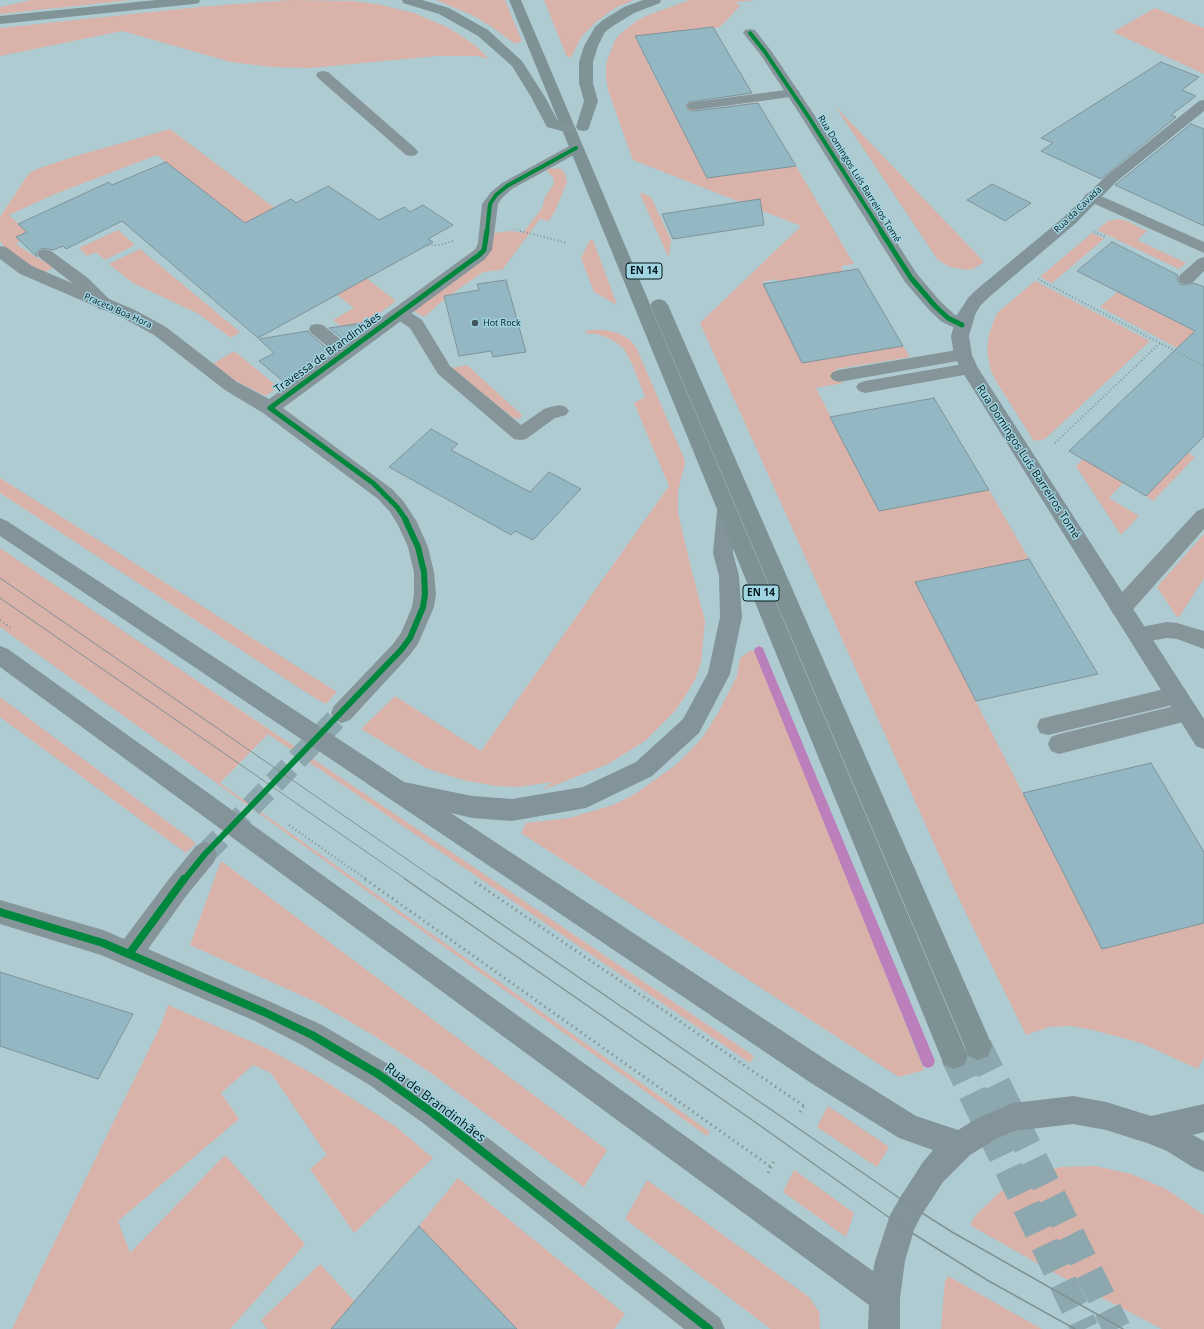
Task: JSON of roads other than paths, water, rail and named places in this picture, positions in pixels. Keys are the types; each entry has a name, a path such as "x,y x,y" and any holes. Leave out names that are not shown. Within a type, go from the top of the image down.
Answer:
{"highway":[{"path":"0,20 194,0"},
{"path":"408,0 444,11 483,33 517,64 538,97 552,124 576,135 591,101 586,82 586,62 591,46 600,30 608,23 629,10 655,0"},
{"name":"EN 14","path":"515,0 778,584 978,1046"},
{"name":"EN 14","path":"535,14 576,135 727,511 954,1055"}],"main road":[{"name":"Rua da Cavada","path":"962,325 970,308 982,294 1070,220 1111,179 1204,104"},
{"name":"Rua Domingos Luís Barreiros Tomé","path":"962,325 960,336 966,362 1204,739"},
{"path":"396,790 472,807 512,810 586,797 644,768 691,726 719,674 731,617 729,576 723,552 727,511"},
{"path":"0,526 821,1073 909,1128 960,1145"},
{"path":"0,655 884,1298"},
{"path":"884,1329 884,1298 890,1261 901,1226 911,1206 933,1172 960,1145 986,1129 1013,1118 1073,1110 1106,1116 1152,1130 1177,1141 1204,1158"},
{"path":"1152,1130 1204,1118"}],"street":[{"name":"Rua Domingos Luís Barreiros Tomé","path":"750,33 789,88 914,282 923,294 944,314 962,325"},
{"name":"Travessa de Brandinhães","path":"342,713 401,650 410,638 423,607 425,594 424,572 416,540 407,522 397,507 385,494 270,408 470,262 484,250 486,244 490,204 496,195 576,135"},
{"path":"1092,197 1204,248"},
{"name":"Praceta Boa Hora","path":"0,251 26,270 129,314 160,331 231,386 270,408"},
{"path":"1121,608 1204,516"},
{"path":"129,954 178,887 205,854"},
{"name":"Rua de Brandinhães","path":"0,912 103,943 271,1015 312,1035 378,1074 433,1113 709,1329"}],"lane":[{"path":"323,75 411,152"},
{"path":"692,101 789,88"},
{"path":"45,254 77,278 105,305"},
{"path":"1186,279 1204,262"},
{"path":"405,308 444,370 520,434 550,413 560,411"},
{"path":"317,329 345,352"},
{"path":"839,376 966,362"},
{"path":"865,387 966,362"},
{"path":"1138,635 1172,630 1190,634 1204,640"},
{"path":"1048,726 1182,704"},
{"path":"1059,744 1182,704"}],"waterway":[{"path":"759,651 928,1061"}],"tunnel":[{"path":"205,854 342,713"},
{"path":"978,1046 1117,1329"},
{"path":"954,1055 1085,1329"}],"tram line":[{"path":"0,578 437,880"},
{"path":"0,598 407,880"},
{"path":"405,879 755,1122 901,1226 987,1280 1075,1329"},
{"path":"436,879 911,1206 952,1232 1123,1329"}],"place":[{"name":"Hot Rock","path":"475,323"}]}
